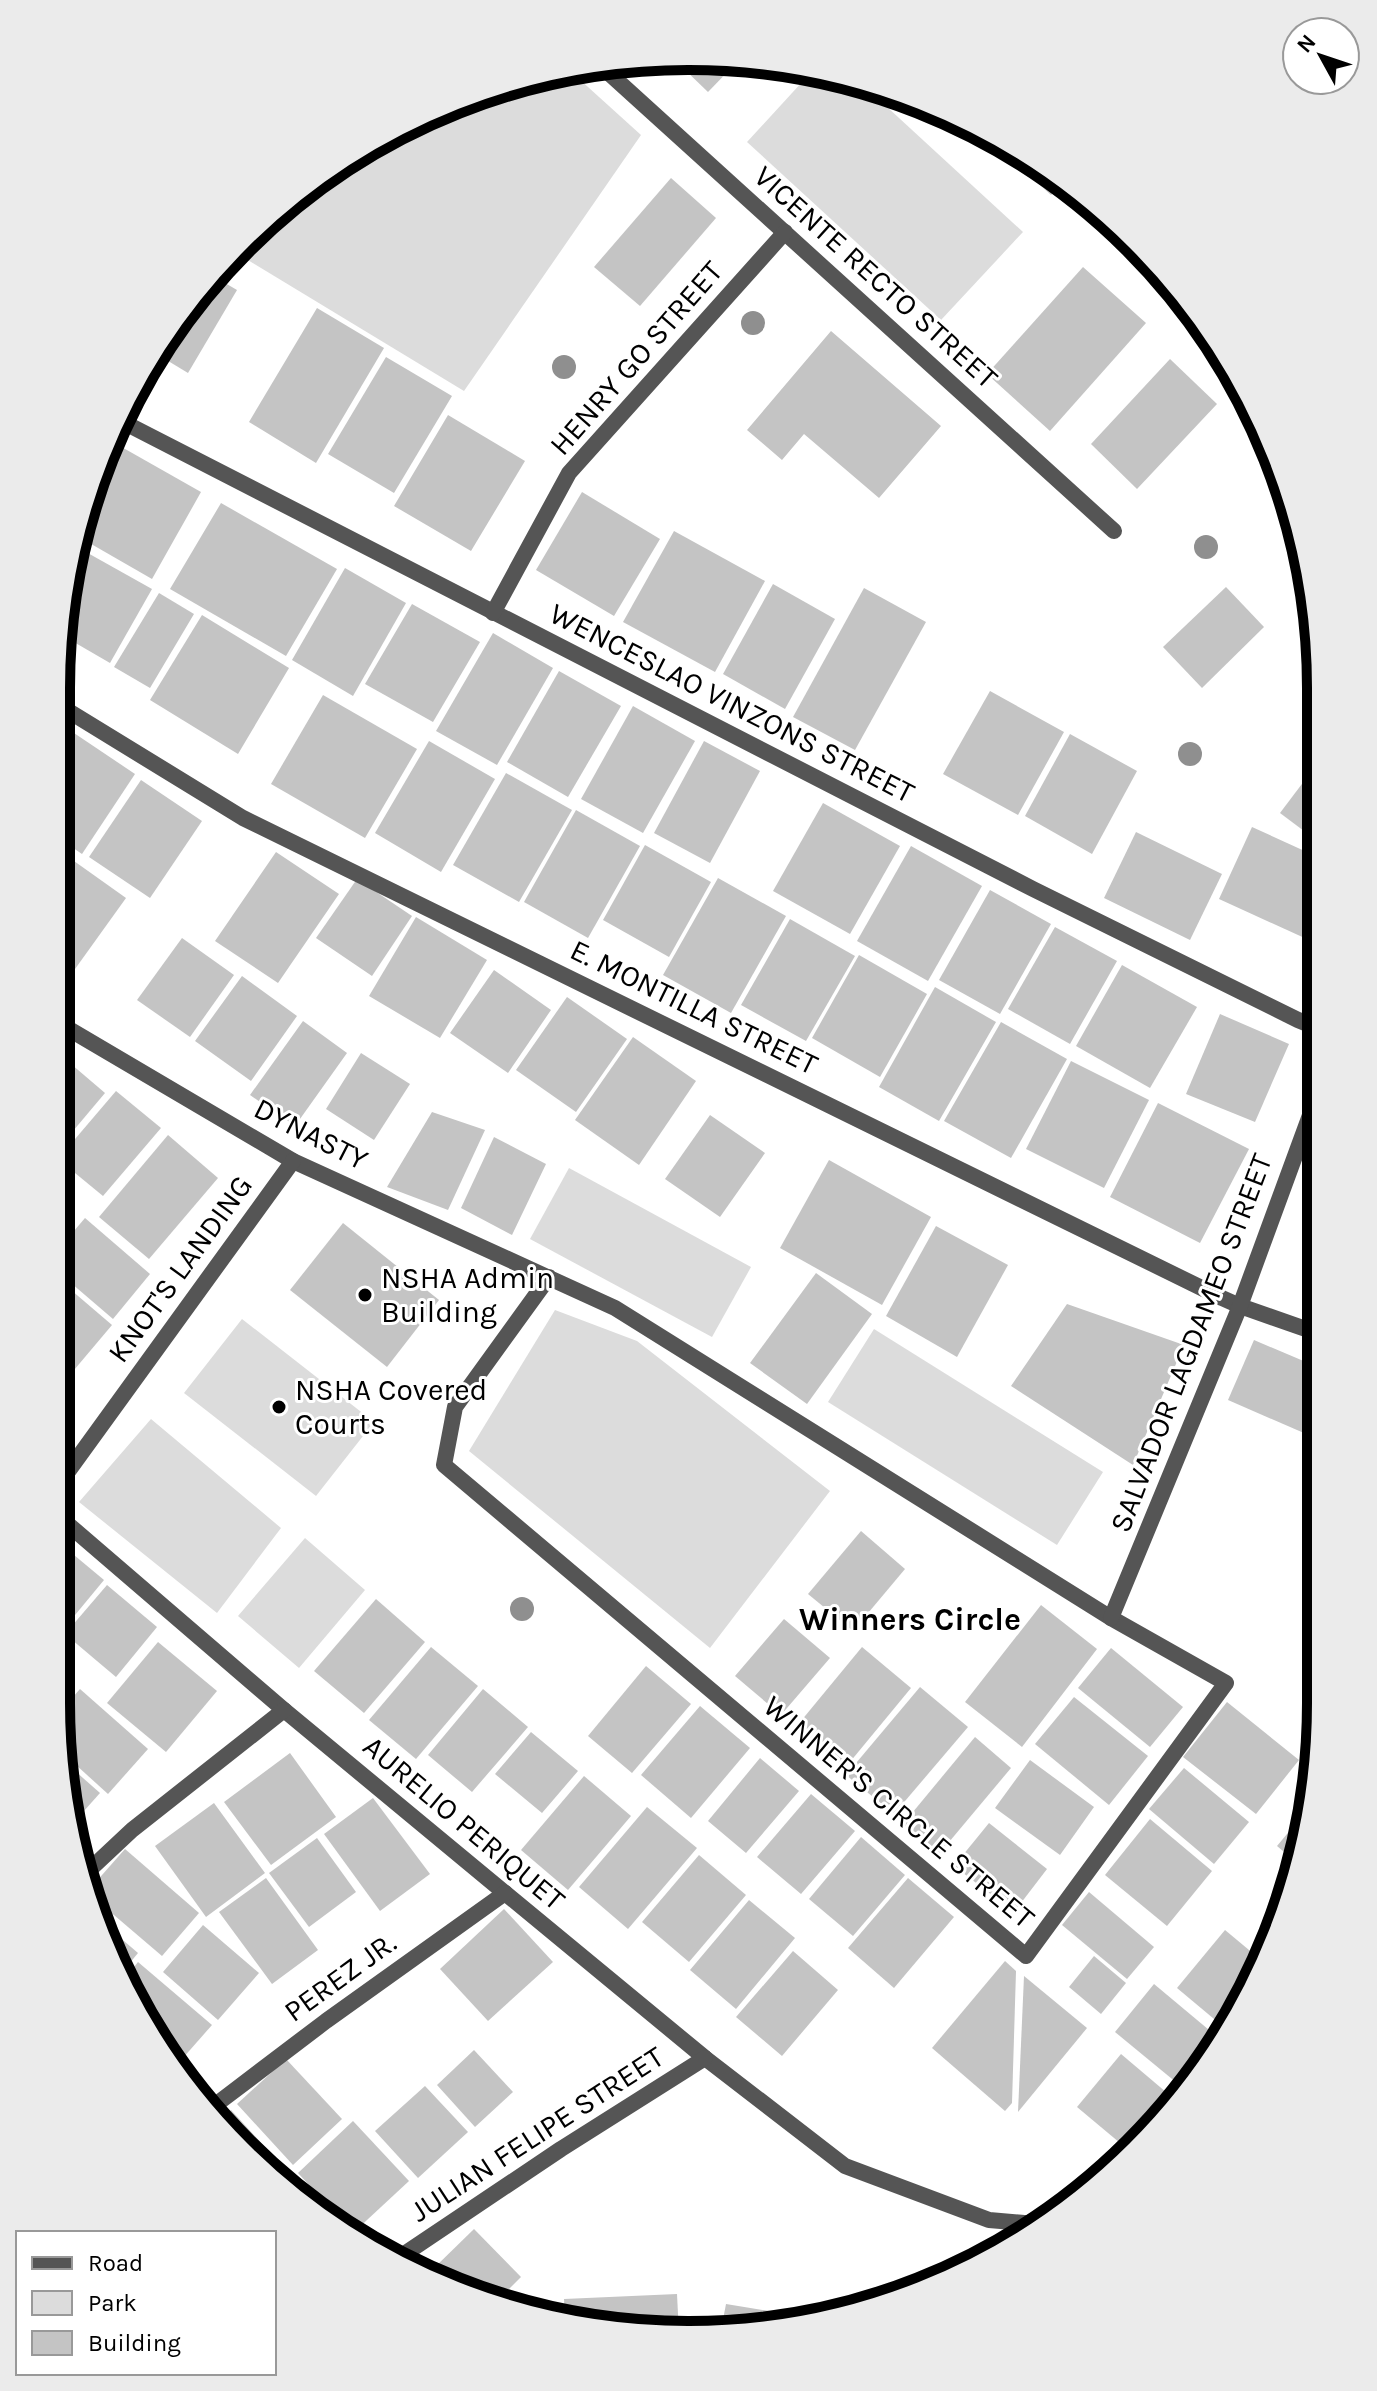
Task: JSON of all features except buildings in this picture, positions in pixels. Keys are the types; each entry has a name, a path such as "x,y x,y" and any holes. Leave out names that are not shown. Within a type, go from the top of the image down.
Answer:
{"street":[{"name":"VICENTE RECTO STREET","path":"611,75 1114,531"},
{"name":"HENRY GO STREET","path":"493,613 569,473 785,232"},
{"name":"WENCESLAO VINZONS STREET","path":"129,425 1033,889 1307,1024"},
{"name":"E. MONTILLA STREET","path":"70,712 243,818 1240,1306 1307,1329"},
{"name":"DYNASTY","path":"70,1034 293,1161 549,1277"},
{"name":"SALVADOR LAGDAMEO STREET","path":"1111,1618 1240,1306 1307,1123"},
{"name":"KNOT'S LANDING","path":"70,1469 293,1161"},
{"name":"WINNER'S CIRCLE STREET","path":"549,1277 615,1308 1111,1618 1226,1683 1026,1956 444,1465 455,1407 549,1277"},
{"name":"AURELIO PERIQUET","path":"70,1526 284,1710 505,1893 705,2058 845,2166 989,2220 1023,2223"},
{"path":"92,1867 132,1830 284,1710"},
{"name":"PEREZ JR.","path":"218,2103 505,1893"},
{"name":"JULIAN FELIPE STREET","path":"407,2253 561,2149 705,2058"}],"green space":[{"path":"580,80 641,135 464,391 244,258 312,198 379,153 452,117 490,103"},
{"path":"803,81 881,101 1023,232 941,320 747,142"},
{"path":"569,1168 751,1267 712,1337 530,1239"},
{"path":"555,1310 637,1341 830,1491 710,1648 469,1451"},
{"name":"NSHA Covered Courts","path":"242,1319 374,1422 316,1496 184,1393"},
{"path":"874,1329 1103,1472 1057,1545 828,1402"},
{"path":"151,1419 281,1528 217,1613 79,1502"},
{"path":"305,1538 365,1590 299,1668 238,1616"}],"place":[{"name":"NSHA Admin Building","path":"365,1295"},
{"name":"NSHA Covered Courts","path":"279,1407"}],"district":[{"name":"Winners Circle","path":"910,1619"}]}
